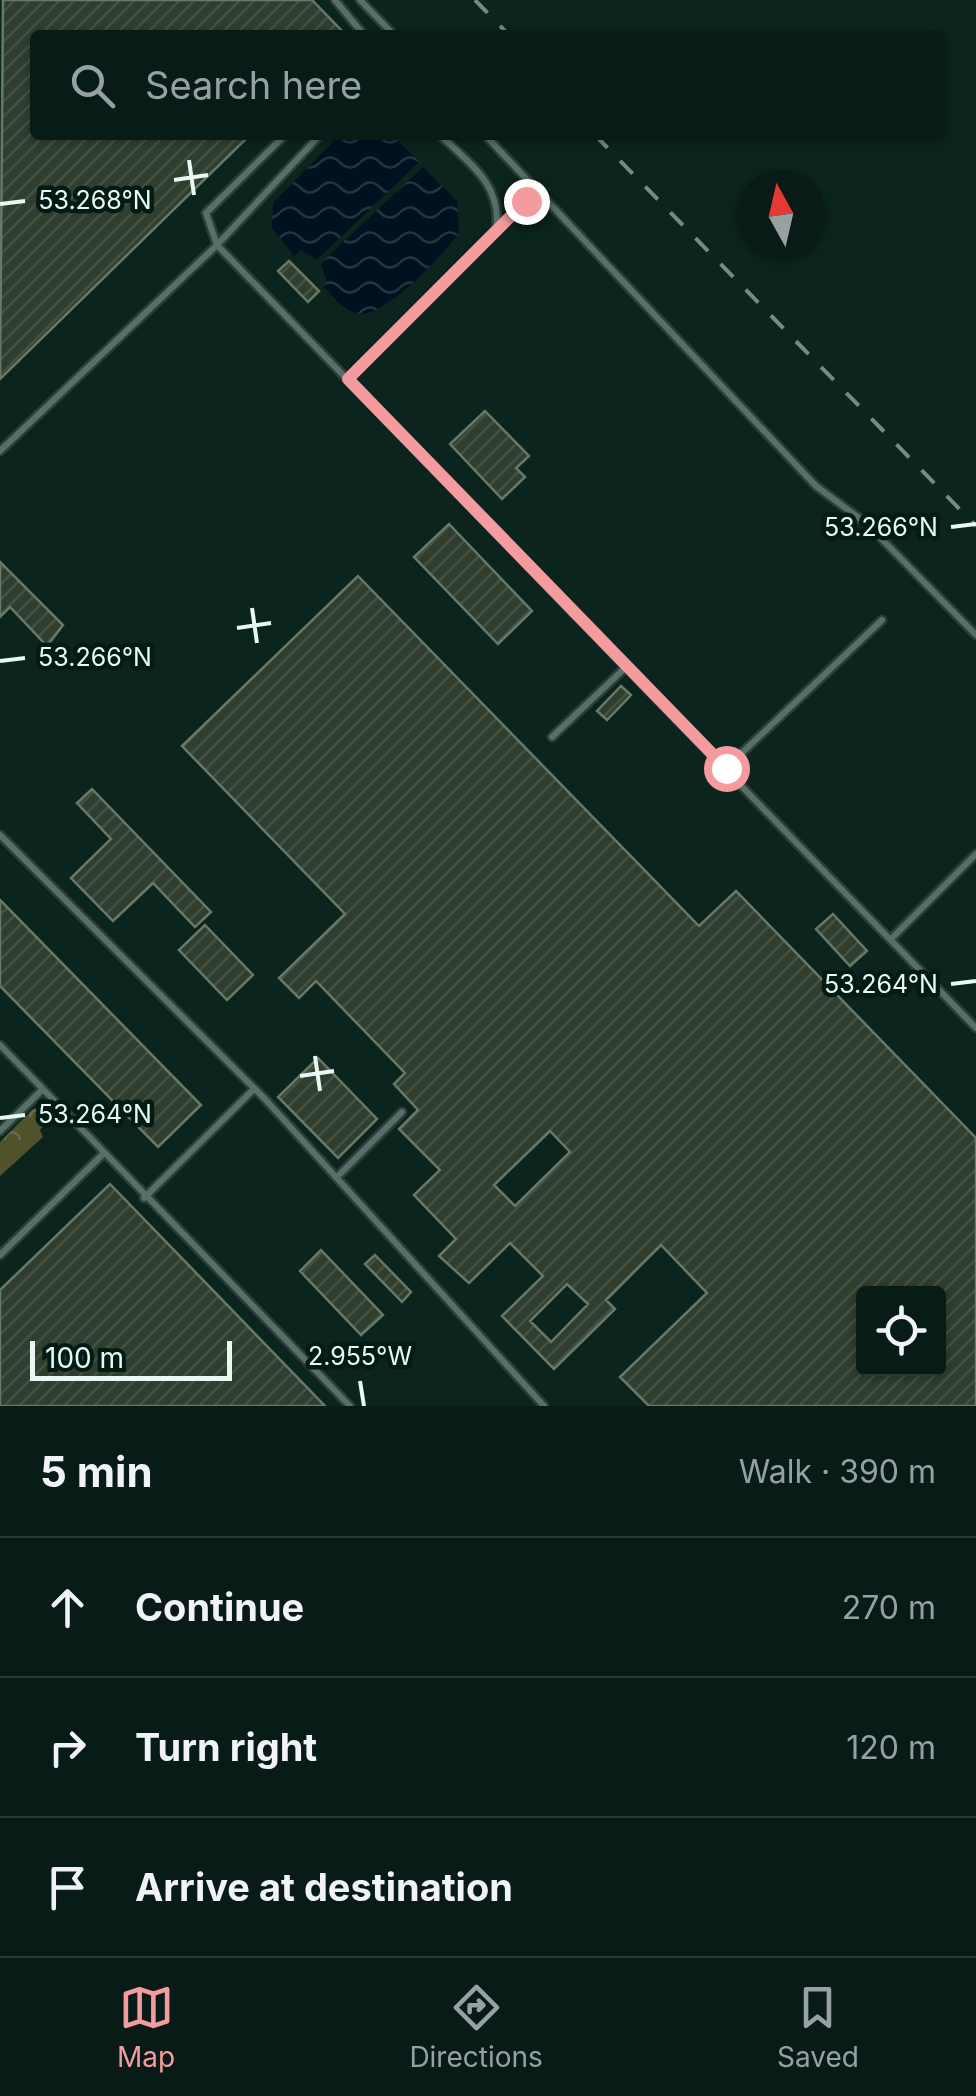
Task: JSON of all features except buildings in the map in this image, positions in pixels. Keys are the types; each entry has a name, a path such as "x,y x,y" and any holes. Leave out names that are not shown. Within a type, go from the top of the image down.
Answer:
{"lane":[{"path":"335,0 360,30"},
{"path":"360,0 389,30"},
{"path":"280,140 206,213 217,245 976,1028"},
{"path":"0,452 217,245 315,140"},
{"path":"445,140 489,183 496,200 496,230"},
{"path":"490,140 718,376 816,486 867,524 976,635"},
{"path":"348,379 526,201 547,202"},
{"path":"726,768 882,620"},
{"path":"552,737 627,666"},
{"path":"0,835 338,1176 544,1406"},
{"path":"892,938 976,854"},
{"path":"0,1046 350,1406"},
{"path":"0,1131 44,1089"},
{"path":"144,1198 254,1089"},
{"path":"338,1176 402,1112"},
{"path":"0,1255 103,1154"}],"green space":[{"path":"44,1107 52,1115 40,1130 43,1137 0,1176 0,1142 33,1109"}],"water":[{"path":"335,140 398,140 419,162 317,260 300,250 294,256 272,228 273,203"},
{"path":"423,167 457,201 459,232 429,267 385,305 362,314 350,311 323,286 327,282 321,263"}],"railway":[{"path":"475,0 504,30"},
{"path":"600,140 976,526"}],"route":[{"path":"526,201 348,379 726,768"}]}
